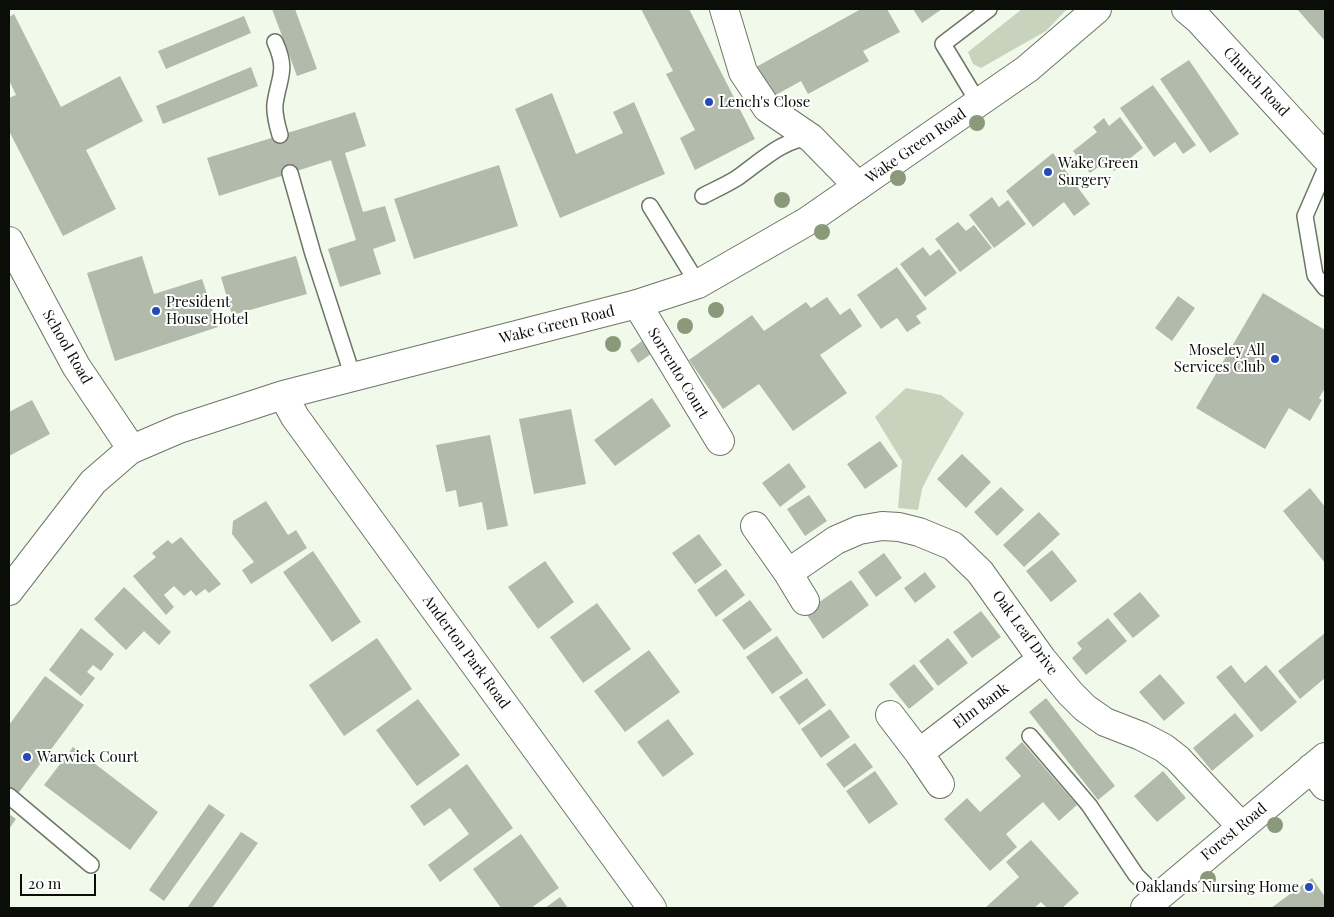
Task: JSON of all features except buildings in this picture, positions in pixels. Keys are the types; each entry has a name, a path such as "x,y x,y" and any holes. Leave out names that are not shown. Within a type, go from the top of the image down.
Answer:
{"street":[{"path":"724,9 743,72 767,108 811,138 858,186"},
{"name":"Wake Green Road","path":"9,591 93,482 130,450 179,430 283,395 637,304 698,284 806,222 1027,68 1097,9"},
{"name":"Church Road","path":"1186,9 1199,20 1325,157"},
{"name":"School Road","path":"9,241 76,366 127,442 130,450"},
{"name":"Sorrento Court","path":"637,304 720,441"},
{"name":"Anderton Park Road","path":"283,395 295,417 652,908"},
{"path":"755,526 805,601"},
{"name":"Oak Leaf Drive","path":"788,573 836,540 859,530 882,526 899,527 919,532 953,546 980,572 1042,659 1085,708 1105,722 1141,736 1164,748 1178,759 1241,826"},
{"name":"Elm Bank","path":"920,753 1042,659"},
{"path":"890,715 920,753 940,784"},
{"name":"Forest Road","path":"1151,903 1241,826 1321,770"}],"lane":[{"path":"978,102 943,44 989,9"},
{"path":"275,42 282,63 282,75 275,104 275,117 280,135"},
{"path":"703,196 735,180 789,142 801,138 811,138"},
{"path":"1325,170 1305,216 1315,275 1325,288"},
{"path":"290,173 313,254 353,377"},
{"path":"650,206 698,284"},
{"path":"1030,736 1089,805 1136,875 1151,903"},
{"path":"9,796 91,865"}],"green space":[{"path":"1022,9 1067,9 1046,31 981,68 973,64 968,52"},
{"path":"906,388 941,395 964,413 922,489 918,510 898,508 902,461 875,417"}],"place":[{"name":"Lench's Close","path":"709,102"},
{"name":"Wake Green Surgery","path":"1048,172"},
{"name":"President House Hotel","path":"156,311"},
{"name":"Moseley All Services Club","path":"1275,359"},
{"name":"Warwick Court","path":"27,757"},
{"name":"Oaklands Nursing Home","path":"1309,887"}]}
